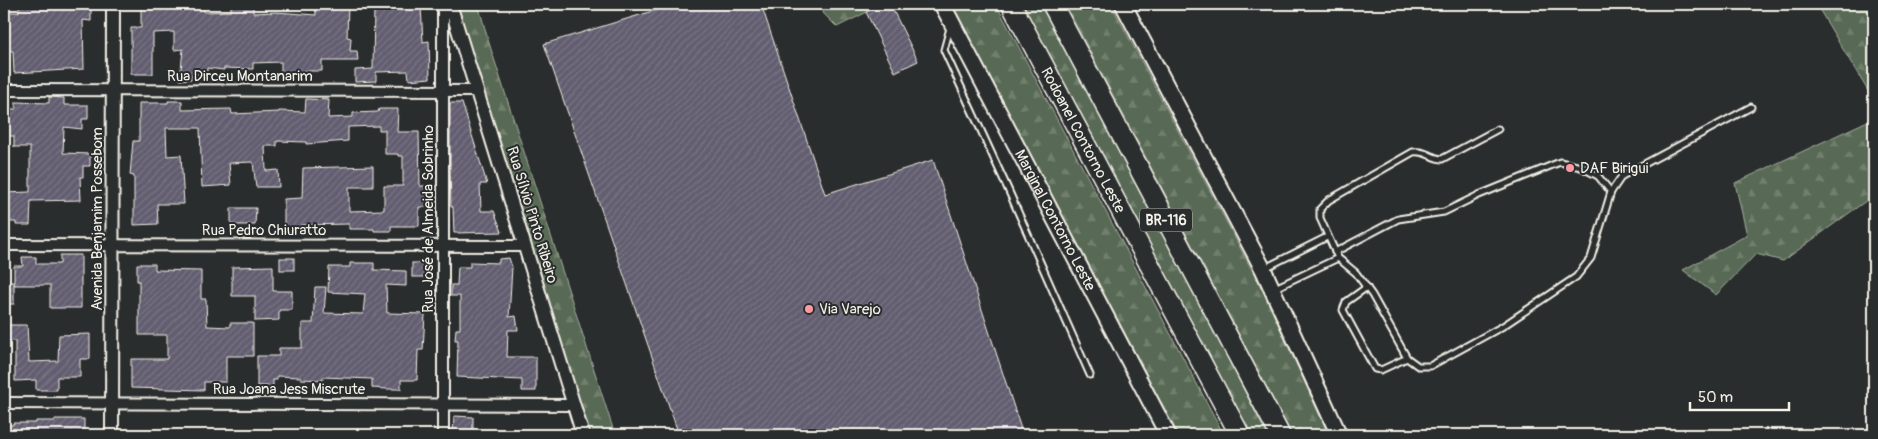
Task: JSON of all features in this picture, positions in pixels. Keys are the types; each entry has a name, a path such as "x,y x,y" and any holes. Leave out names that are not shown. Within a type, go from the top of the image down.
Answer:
{"highway":[{"name":"Rodoanel Contorno Leste","path":"1011,4 1240,435"},
{"name":"BR-116","path":"1052,4 1280,435"}],"main road":[{"name":"Marginal Contorno Leste","path":"942,4 1168,435"},
{"path":"1123,4 1263,269 1339,435"}],"street":[{"name":"Avenida Benjamim Possebom","path":"112,435 114,4"},
{"name":"Rua José de Almeida Sobrinho","path":"443,4 443,435"},
{"name":"Rua Sílvio Pinto Ribeiro","path":"450,4 583,435"},
{"name":"Rua Dirceu Montanarim","path":"4,90 477,91"},
{"name":"Rua Pedro Chiuratto","path":"4,244 524,246"},
{"name":"Rua Joana Jess Miscrute","path":"4,403 573,405"}],"lane":[{"path":"952,22 944,50 1008,187 1090,375"},
{"path":"1498,129 1442,158 1437,158 1421,151 1413,152 1329,200 1320,209 1320,218 1338,258 1356,273 1407,358 1418,366 1430,366 1503,326 1576,277 1591,258 1611,192 1622,176 1751,108"},
{"path":"1335,252 1398,219 1444,212 1479,195 1560,162 1581,166 1598,176 1611,192"},
{"path":"1263,269 1327,237"},
{"path":"1272,289 1338,258"},
{"path":"1366,287 1346,302 1343,310 1375,369 1381,370 1407,358"}],"green space":[{"path":"456,4 478,4 615,435 587,435"},
{"path":"822,4 883,4 837,27 822,12"},
{"path":"947,4 996,4 1224,435 1175,435"},
{"path":"1020,4 1040,4 1211,325 1267,435 1247,435"},
{"path":"1065,4 1111,4 1260,285 1329,435 1292,435"},
{"path":"1816,4 1874,4 1874,101"},
{"path":"1874,118 1874,195 1783,261 1756,254 1716,295 1683,270 1747,235 1735,183"}],"building":[{"path":"19,4 86,4 86,8 91,8 91,21 83,20 84,69 14,73 13,51 4,50 4,12 19,12"},
{"path":"164,4 204,4 204,12 231,11 231,4 253,4 253,13 276,12 316,15 315,4 348,4 347,37 351,38 350,51 357,51 358,61 322,61 322,71 300,71 300,74 281,74 281,62 253,63 253,69 224,68 224,70 207,68 207,76 191,75 191,79 180,80 183,49 174,50 174,32 153,33 153,74 131,74 131,28 141,28 141,8 163,7"},
{"path":"376,4 395,4 395,8 421,6 423,42 429,41 430,78 409,80 408,71 376,72 376,81 355,82 355,70 373,69 374,7 377,7"},
{"name":"Via Varejo","path":"676,4 761,4 825,194 933,160 1023,435 679,435 544,44"},
{"path":"883,4 890,4 918,61 895,72 866,12"},
{"path":"49,97 64,98 64,105 88,105 88,119 82,119 82,129 64,127 63,153 90,154 90,166 83,166 83,177 80,177 81,200 31,201 30,225 16,225 16,222 4,222 4,193 30,192 30,147 14,147 14,136 4,136 4,109 16,109 16,102 49,103"},
{"path":"306,99 329,100 328,118 353,117 353,113 378,112 379,109 398,109 397,132 419,132 420,186 427,186 427,207 419,207 419,226 391,226 391,231 349,229 349,224 302,225 302,228 284,228 284,199 302,198 303,168 373,166 373,187 349,187 349,211 384,210 384,186 403,186 403,156 385,154 385,130 379,130 379,126 348,127 348,141 306,144 306,142 277,141 277,146 265,146 266,171 278,170 279,187 256,187 253,162 229,163 231,185 202,187 200,128 166,128 167,156 181,155 184,204 157,204 158,224 134,225 134,176 130,175 133,141 139,141 139,103 182,101 182,110 231,109 232,114 279,111 305,112"},
{"path":"450,103 462,103 487,184 480,184 481,211 494,211 502,232 454,233 453,207 451,207"},
{"path":"231,208 256,208 255,225 231,225"},
{"path":"60,255 81,255 81,308 50,308 50,285 14,285 14,266 23,266 22,257 36,257 36,264 60,264"},
{"path":"280,258 294,258 294,270 280,270"},
{"path":"509,258 512,267 509,317 516,316 518,330 508,330 507,357 536,357 536,391 522,391 522,380 457,377 458,340 455,340 456,329 460,329 460,296 451,296 451,285 457,285 458,267 470,267 470,262 499,263 499,259"},
{"path":"350,263 374,263 374,270 406,271 406,286 386,285 387,313 425,314 423,350 418,350 417,380 401,380 401,389 387,389 372,388 372,379 323,377 323,380 277,376 277,380 273,380 273,386 257,386 257,356 279,356 279,348 302,348 302,323 313,323 315,287 326,287 324,313 363,314 365,294 328,292 329,267 350,267"},
{"path":"412,263 426,263 426,277 412,277"},
{"path":"137,264 155,264 155,270 201,271 201,299 206,299 207,326 230,327 230,323 253,323 253,356 226,356 226,382 204,382 204,390 131,388 131,359 167,359 167,335 139,335 139,281 137,281"},
{"path":"273,266 273,291 292,291 292,310 279,310 279,320 255,321 255,296 232,296 232,267"},
{"path":"4,282 14,282 14,304 4,304"},
{"path":"4,325 27,325 29,362 58,361 59,335 90,334 90,359 80,359 80,377 57,377 57,390 36,390 36,380 15,381 15,341 4,341"},
{"path":"454,416 473,417 473,435 453,435"},
{"path":"55,419 84,419 84,435 4,435 4,425 55,421"}],"place":[{"name":"DAF Birigui","path":"1570,168"},
{"name":"Via Varejo","path":"809,309"}]}
